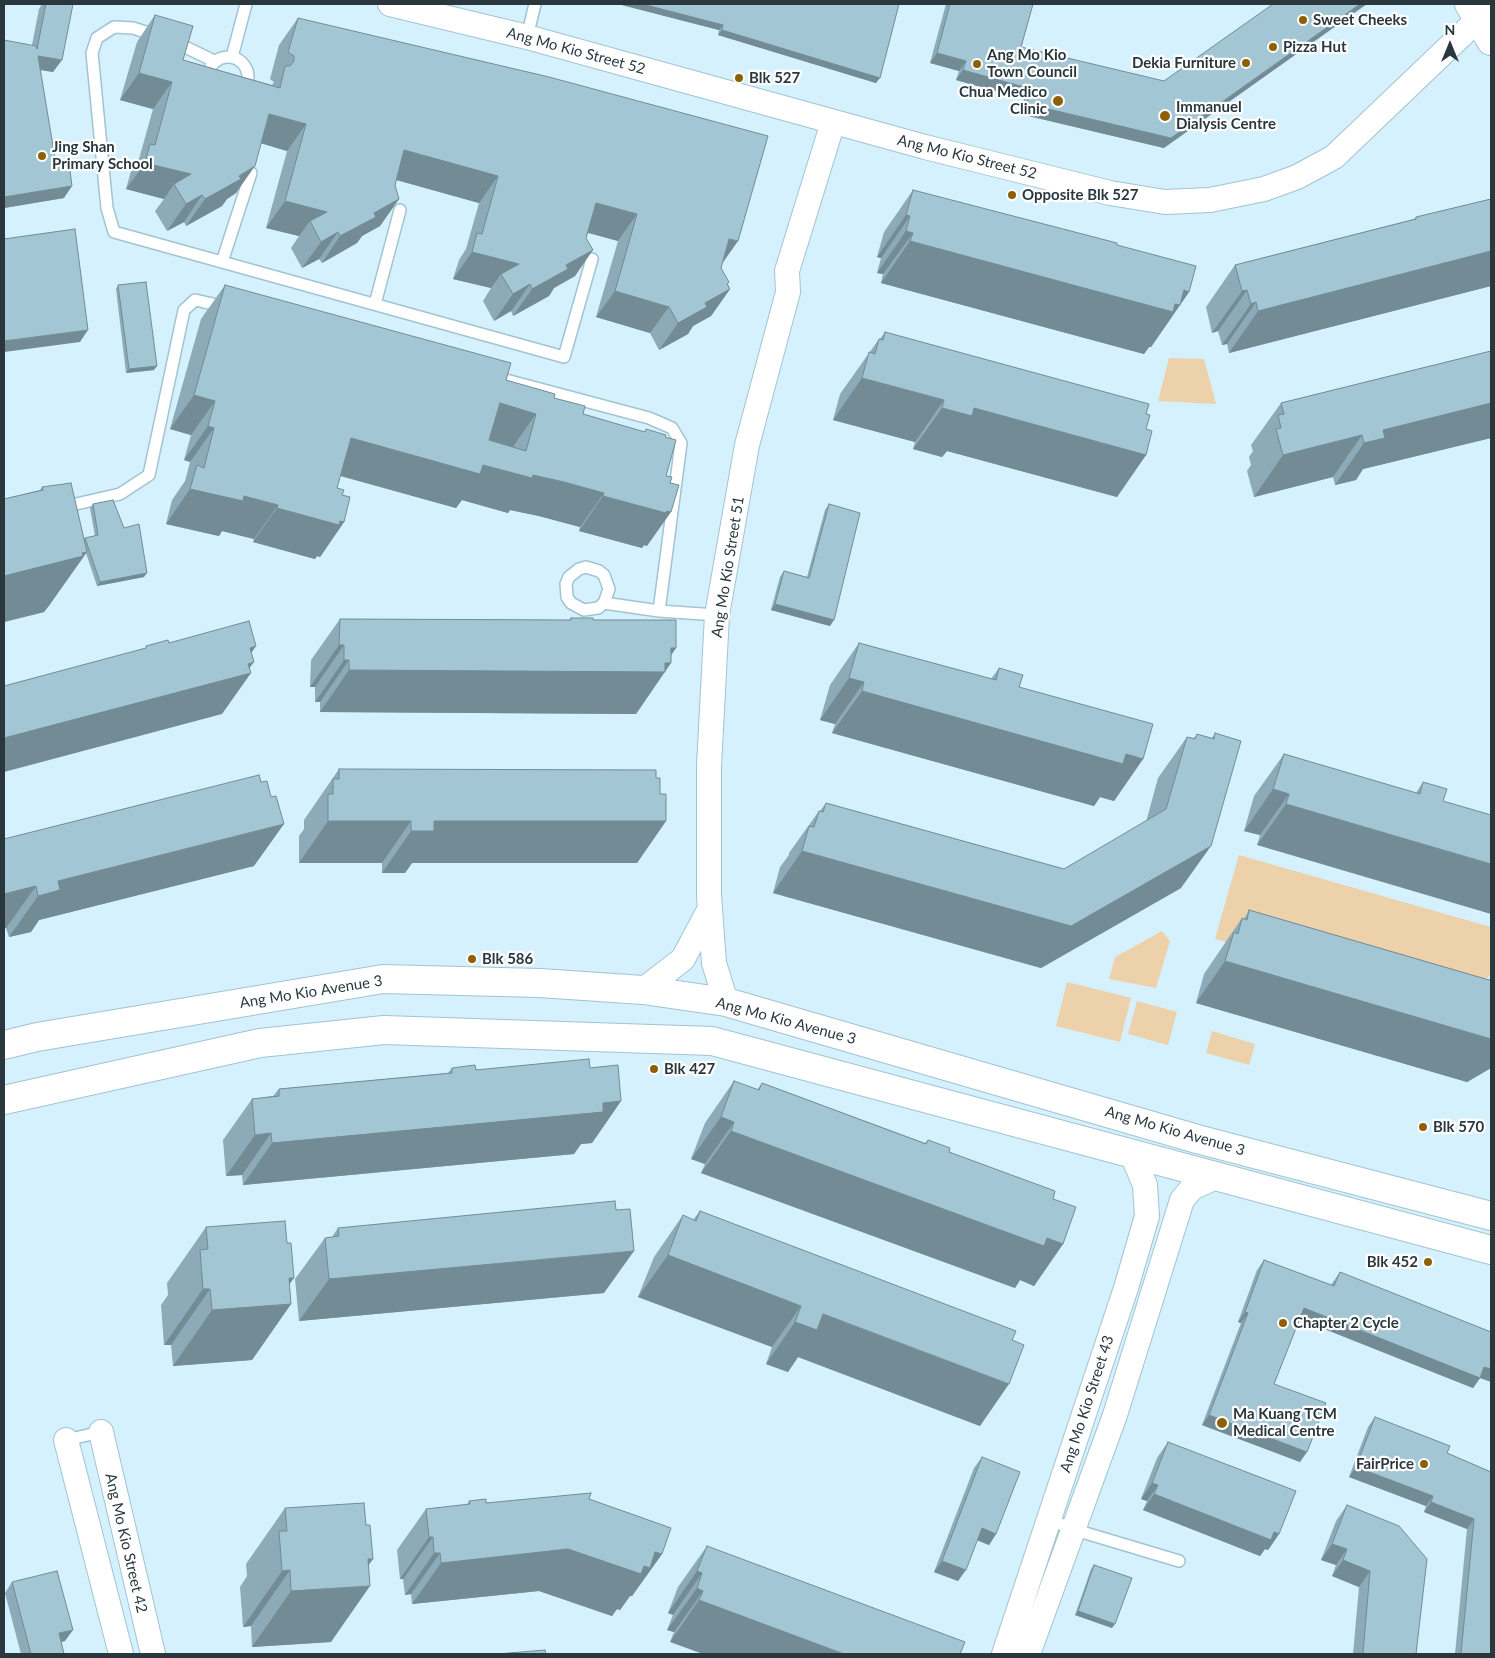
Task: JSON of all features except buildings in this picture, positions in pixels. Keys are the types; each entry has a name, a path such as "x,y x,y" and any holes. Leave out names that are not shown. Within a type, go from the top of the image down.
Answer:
{"main road":[{"name":"Ang Mo Kio Avenue 3","path":"4,1045 37,1037 383,979 540,983 643,990 726,1002 1196,1139 1491,1216"},
{"name":"Ang Mo Kio Avenue 3","path":"4,1100 260,1043 384,1030 712,1041 1491,1250"}],"street":[{"name":"Ang Mo Kio Street 52","path":"390,4 527,37 840,123 1110,193 1165,202 1210,200 1264,189 1297,177 1334,157 1483,18"},
{"name":"Ang Mo Kio Street 51","path":"726,1002 714,963 710,908 710,766 717,615 747,445 788,292 787,271 840,123"},
{"name":"Ang Mo Kio Street 51","path":"643,990 683,959 710,908"},
{"name":"Ang Mo Kio Street 43","path":"1016,1652 1049,1519 1126,1288 1146,1216 1145,1185 1131,1152"},
{"name":"Ang Mo Kio Street 43","path":"1016,1652 1072,1529 1115,1415 1182,1200 1192,1188 1218,1176"},
{"name":"Ang Mo Kio Street 42","path":"101,1432 153,1654"},
{"name":"Ang Mo Kio Street 42","path":"66,1440 121,1654"}],"lane":[{"path":"232,57 246,4"},
{"path":"527,37 535,4"},
{"path":"214,62 175,42 133,28 114,26 97,38 92,53 107,208 112,230 564,357 592,258"},
{"path":"223,57 232,57 246,66 253,83 236,96 227,98 218,94 211,88 207,79 209,70 214,62 223,57"},
{"path":"222,262 251,172"},
{"path":"374,304 400,210"},
{"path":"52,509 120,494 149,475 184,310 195,300 242,311"},
{"path":"481,373 649,418 672,428 681,443 659,611"},
{"path":"604,603 659,611 717,615"},
{"path":"66,1440 101,1432"},
{"path":"1049,1519 1072,1529 1179,1561"}],"shaded area":[{"path":"1169,358 1204,359 1216,404 1158,401"},
{"path":"1239,855 1491,927 1491,975 1451,1004 1215,939"},
{"path":"1162,931 1170,941 1156,988 1109,979 1115,957"},
{"path":"1067,982 1131,998 1120,1042 1056,1026"},
{"path":"1137,1001 1177,1012 1168,1045 1128,1034"},
{"path":"1212,1031 1255,1044 1249,1065 1206,1053"}],"place":[{"name":"Sweet Cheeks","path":"1303,20"},
{"name":"Pizza Hut","path":"1273,47"},
{"name":"Dekia Furniture","path":"1246,63"},
{"name":"Ang Mo Kio Town Council","path":"977,64"},
{"name":"Blk 527","path":"739,78"},
{"name":"Chua Medico Clinic","path":"1058,101"},
{"name":"Immanuel Dialysis Centre","path":"1165,116"},
{"name":"Jing Shan Primary School","path":"42,156"},
{"name":"Opposite Blk 527","path":"1012,195"},
{"name":"Blk 586","path":"472,959"},
{"name":"Blk 427","path":"654,1069"},
{"name":"Blk 570","path":"1423,1127"},
{"name":"Blk 452","path":"1428,1262"},
{"name":"Chapter 2 Cycle","path":"1283,1323"},
{"name":"Ma Kuang TCM Medical Centre","path":"1222,1423"},
{"name":"FairPrice","path":"1424,1464"}]}
